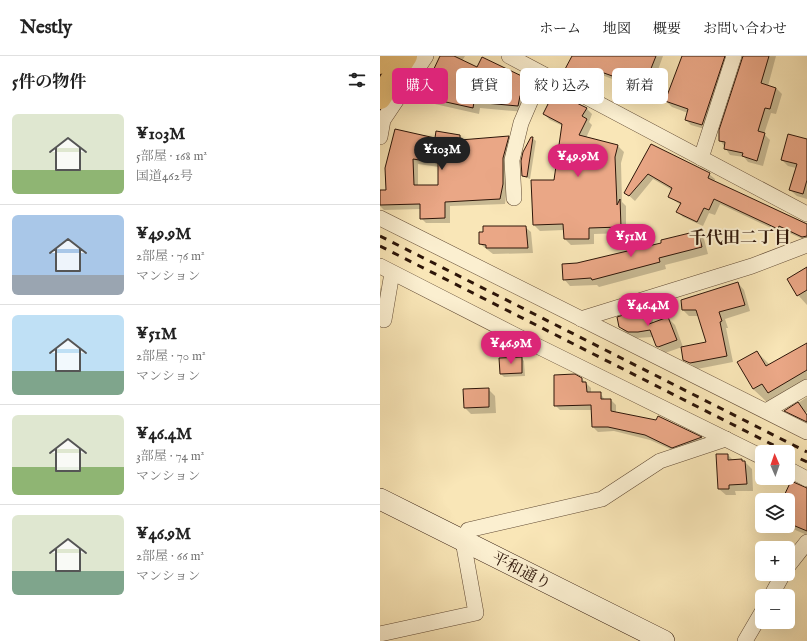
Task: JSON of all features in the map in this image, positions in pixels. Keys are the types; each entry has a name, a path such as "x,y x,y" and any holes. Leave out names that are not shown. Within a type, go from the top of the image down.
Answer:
{"highway":[{"path":"380,98 390,60"}],"street":[{"path":"380,137 383,120 426,56"},
{"path":"509,56 531,68"},
{"path":"701,158 734,56"},
{"path":"514,198 512,160 521,123 529,104"},
{"path":"599,104 807,214"},
{"path":"380,218 807,432"},
{"path":"581,319 752,266 807,245"},
{"path":"384,320 386,269 755,454"},
{"path":"766,411 807,387"},
{"path":"380,634 476,613 463,540 468,530 602,499 660,461 726,439"},
{"path":"795,473 807,479"},
{"name":"平和通り","path":"380,499 664,641"},
{"path":"795,557 807,542"},
{"path":"745,641 755,624"}],"building":[{"path":"440,56 454,56 477,67 482,57 505,68 456,68 456,104 474,104 473,108 448,102 448,68 434,68"},
{"path":"572,56 656,56 651,68 612,68 612,76 604,73 604,68 566,68"},
{"path":"682,56 725,56 702,125 685,120 688,109 668,102 668,93"},
{"path":"743,56 769,56 761,83 776,88 770,109 765,108 758,131 765,133 757,161 742,156 743,153 724,149 725,142 719,141 719,130"},
{"path":"512,71 520,75 520,96 518,106 496,104 512,104"},
{"path":"548,104 579,104 587,108 582,116 587,119 579,135 618,145 615,157 617,205 620,199 621,227 589,228 589,239 564,239 563,224 533,225 531,180 554,180 562,124 543,114"},
{"path":"395,129 435,138 436,131 460,135 460,140 509,136 503,158 503,184 500,199 445,202 445,218 420,219 420,204 380,205 380,190 386,190 385,168","holes":["413,159 438,163 438,185 414,185"]},
{"path":"788,134 807,139 807,180 803,194 789,190 797,164 781,160"},
{"path":"531,137 533,137 527,177 522,176 521,161 523,152"},
{"path":"651,144 710,173 708,178 807,224 807,236 802,237 779,226 778,229 714,199 709,210 704,208 697,222 676,212 681,203 668,197 672,188 648,174 629,196 624,193"},
{"path":"483,226 526,226 528,248 486,248 486,245 479,244 479,232 483,232"},
{"path":"698,231 702,247 659,258 660,262 592,280 591,278 563,280 562,264 577,263 661,243 661,240"},
{"path":"807,267 807,290 797,296 787,279"},
{"path":"738,282 745,305 719,312 722,321 720,322 727,356 690,363 683,360 681,347 706,342 696,310 682,310 681,300"},
{"path":"646,308 649,324 668,317 677,340 658,347 656,346 650,330 628,332 619,327 617,317"},
{"path":"807,343 807,370 768,393 762,384 753,389 737,362 757,351 766,366"},
{"path":"522,357 522,373 500,374 499,358"},
{"path":"575,374 582,378 582,382 586,382 587,392 601,392 601,399 611,399 611,411 656,420 658,416 702,437 672,448 645,435 608,427 592,427 591,405 554,406 554,375"},
{"path":"489,388 489,407 464,408 463,389"},
{"path":"798,402 807,415 807,422 784,411"},
{"path":"716,454 728,454 728,460 742,459 742,461 745,461 747,484 729,485 729,489 718,489"},
{"path":"795,483 807,488 807,531 795,526 795,493 785,493 789,485 795,485"}],"railway":[{"path":"380,236 807,452"},
{"path":"380,246 773,445"},
{"path":"795,456 807,462"}],"district":[{"name":"千代田二丁目","path":"740,237"}]}
